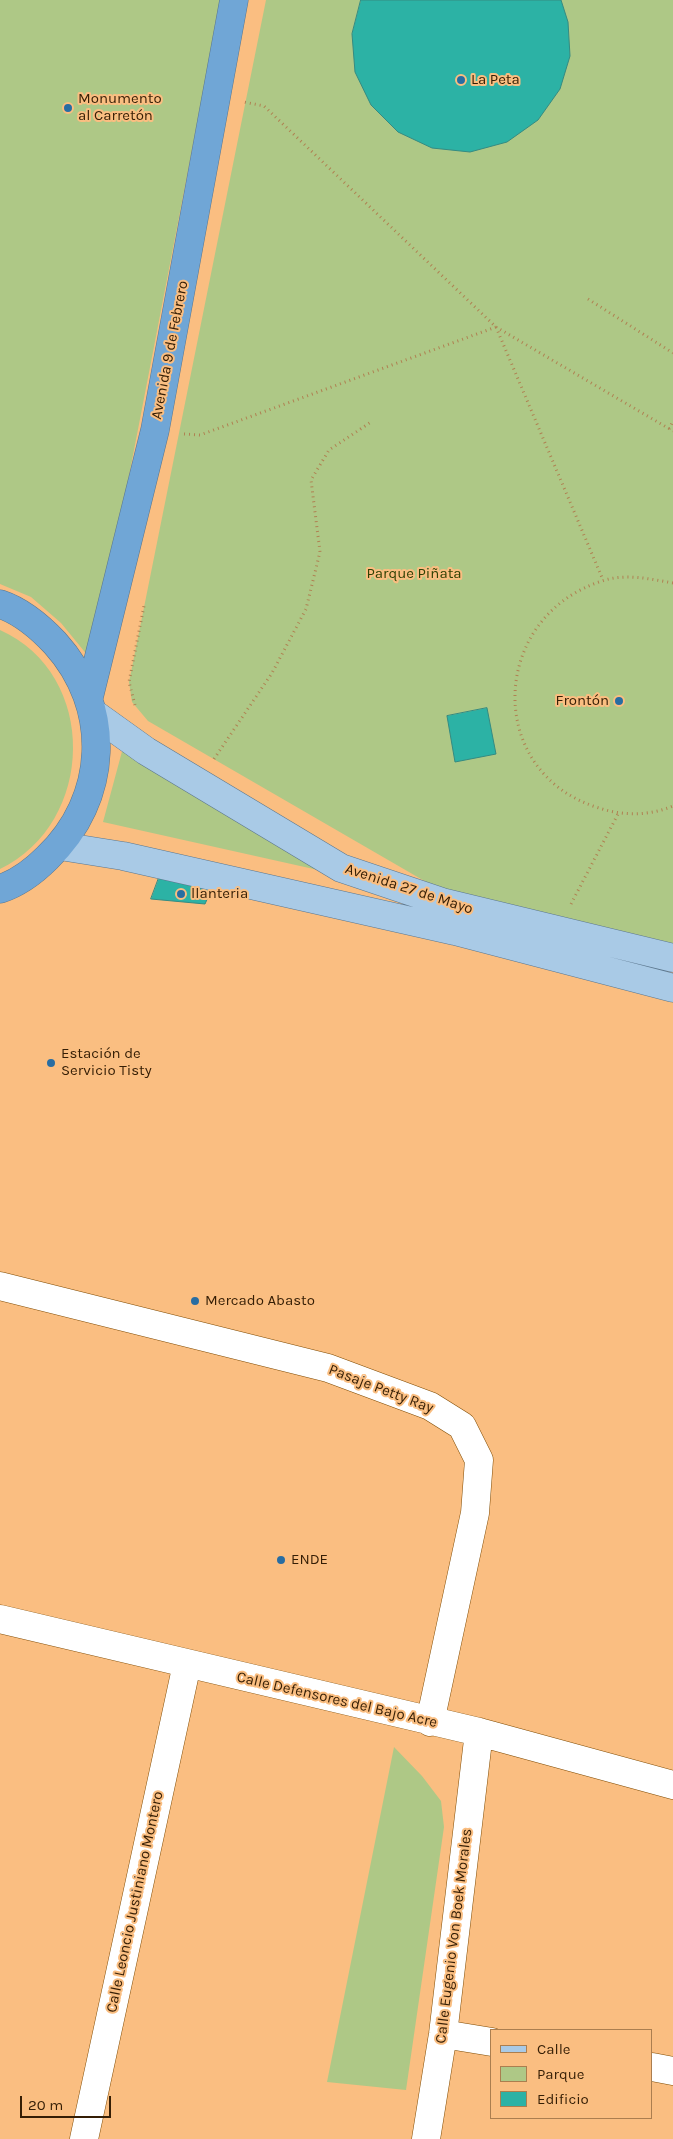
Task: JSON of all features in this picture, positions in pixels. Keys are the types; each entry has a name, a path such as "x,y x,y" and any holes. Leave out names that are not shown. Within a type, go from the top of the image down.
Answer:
{"highway":[{"name":"Avenida 9 de Febrero","path":"91,705 155,430 234,0"},
{"path":"0,604 40,627 69,659 91,705 97,742 93,779 88,797 76,823 60,846 35,870 0,889"}],"main road":[{"name":"Avenida 27 de Mayo","path":"91,705 146,752 342,868 442,902 673,958"},
{"name":"Avenida 27 de Mayo","path":"60,846 123,856 445,929 673,988"}],"street":[{"name":"Pasaje Petty Ray","path":"0,1286 328,1368 430,1406 462,1426 479,1460 475,1514 430,1722"},
{"name":"Calle Defensores del Bajo Acre","path":"0,1619 430,1722 479,1732 673,1785"},
{"name":"Calle Leoncio Justiniano Montero","path":"84,2139 187,1664"},
{"name":"Calle Eugenio Von Boek Morales","path":"426,2139 443,2034 479,1732"},
{"path":"443,2034 490,2042"},
{"path":"653,2067 673,2071"}],"path":[{"path":"244,112 248,93"},
{"path":"216,97 264,106 496,327 671,430 673,421"},
{"path":"588,299 673,353"},
{"path":"155,430 200,435 496,327"},
{"path":"496,327 603,580"},
{"path":"202,784 214,759 272,673 306,609 320,552 311,480 329,450 370,422"},
{"path":"673,583 639,577 603,580 566,597 536,626 518,663 514,704 524,744 546,777 579,802 618,814 659,812 673,806"},
{"path":"138,708 132,702 129,682 144,605"},
{"path":"206,754 223,764"},
{"path":"559,931 618,814"}],"green space":[{"path":"0,0 221,0 93,662 61,623 31,597 0,584"},
{"name":"Parque Piñata","path":"266,0 673,0 673,951 459,901 148,721 132,702 129,682"},
{"path":"0,630 32,651 55,679 69,713 73,749 68,785 54,818 32,847 0,869"},
{"path":"124,744 345,876 103,822"},
{"path":"394,1747 422,1776 441,1801 444,1827 406,2090 327,2082"}],"building":[{"name":"La Peta","path":"361,0 561,0 568,22 570,56 560,89 538,120 507,142 470,152 432,148 398,132 371,105 355,72 352,34"},
{"path":"487,708 496,754 455,762 447,716"},
{"name":"llanteria","path":"160,875 212,888 205,904 151,899"}],"place":[{"name":"La Peta","path":"461,80"},
{"name":"Monumento al Carretón","path":"68,108"},
{"name":"Frontón","path":"619,701"},
{"name":"llanteria","path":"181,894"},
{"name":"Estación de Servicio Tisty","path":"51,1063"},
{"name":"Mercado Abasto","path":"195,1301"},
{"name":"ENDE","path":"281,1560"}]}
